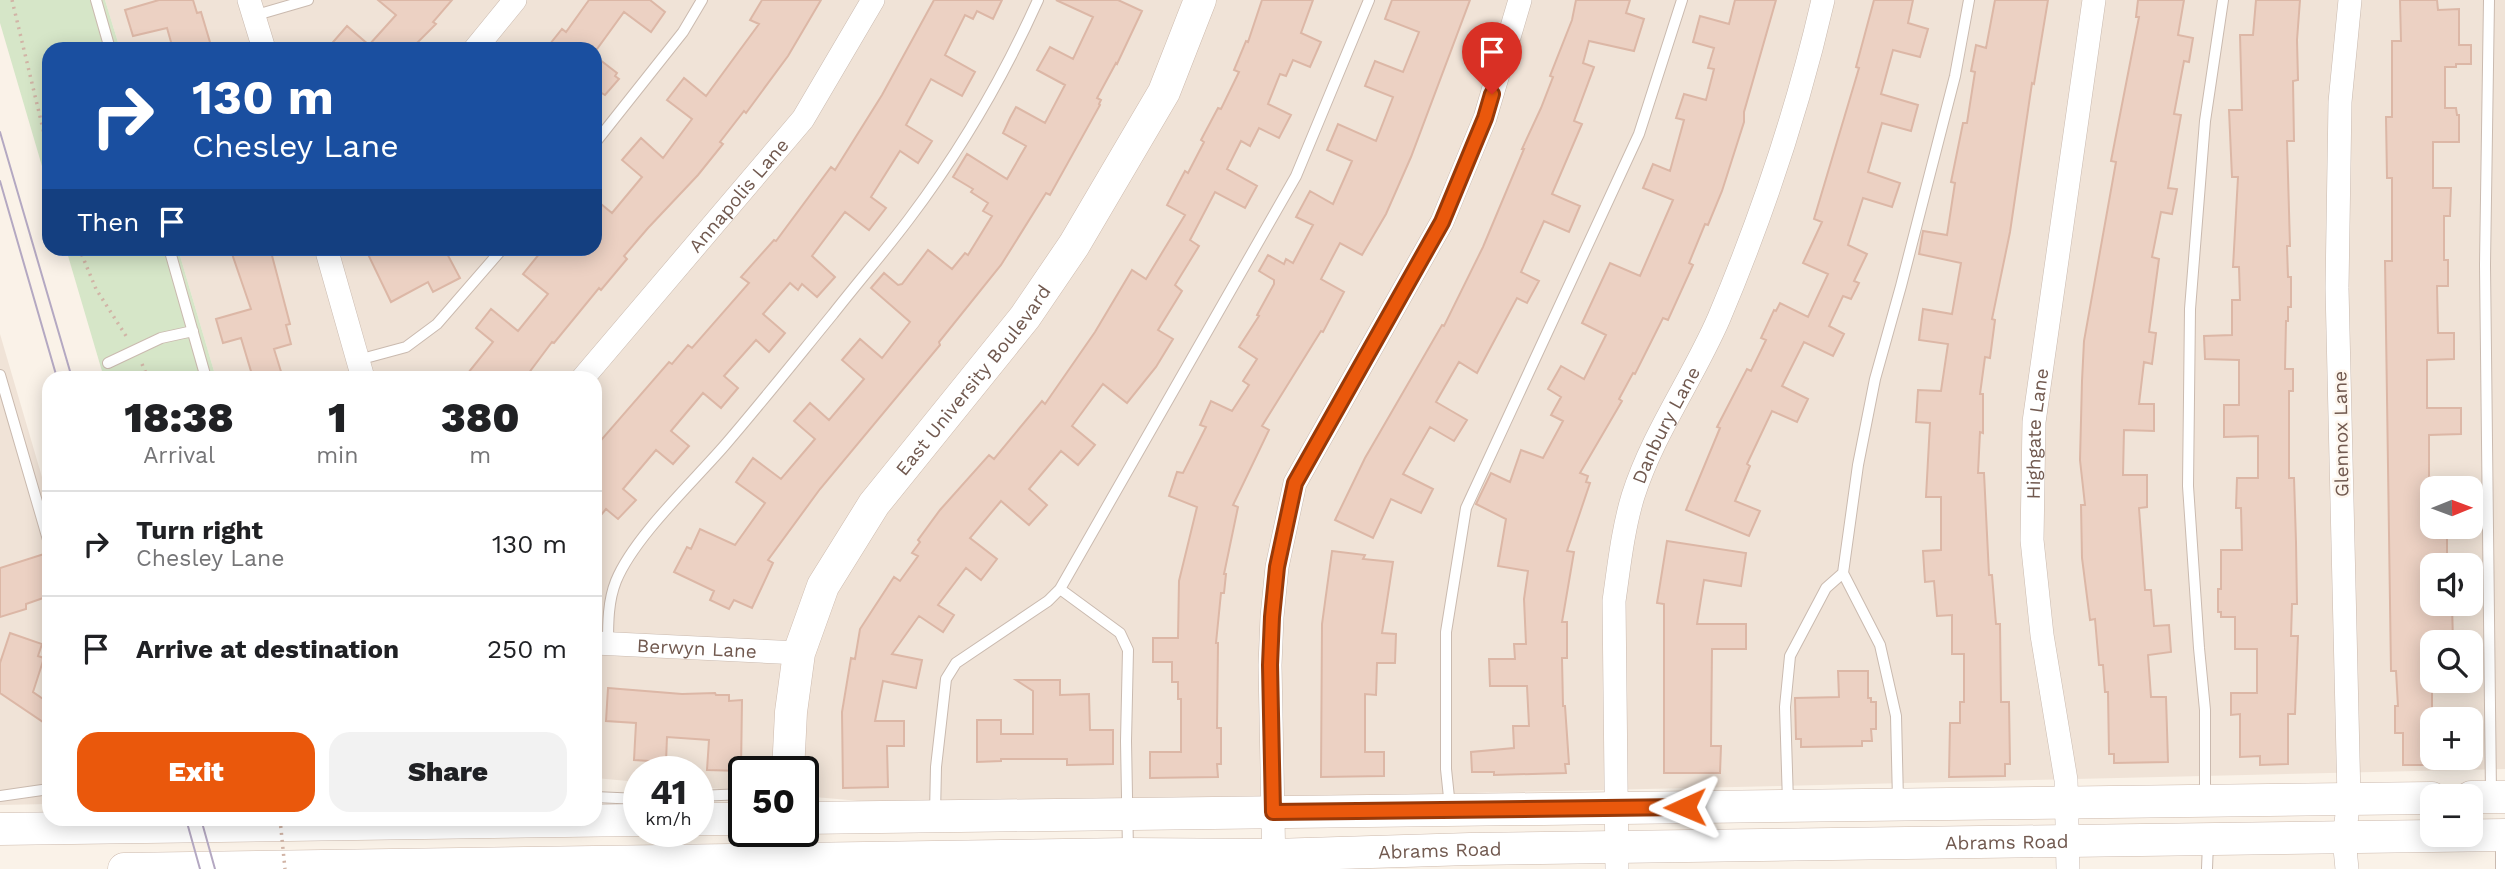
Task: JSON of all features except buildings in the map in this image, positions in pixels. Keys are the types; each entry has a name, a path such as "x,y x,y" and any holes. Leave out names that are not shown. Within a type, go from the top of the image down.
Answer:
{"main road":[{"name":"East University Boulevard","path":"789,756 790,712 799,653 823,586 874,504 1025,317 1074,244 1164,92 1200,0"},
{"name":"Abrams Road","path":"819,818 2420,798"},
{"path":"602,820 623,820"},
{"path":"0,829 188,826"},
{"path":"438,826 438,866"},
{"name":"Abrams Road","path":"124,869 640,865 794,853 945,862 1274,862 1470,854 1616,858 2208,854 2344,838 2503,835"}],"street":[{"path":"481,42 515,0"},
{"name":"Annapolis Lane","path":"589,371 803,119 873,0"},
{"path":"1274,862 1270,665 1272,617 1277,567 1295,483 1442,222 1485,118 1520,0"},
{"name":"Danbury Lane","path":"1616,858 1614,601 1633,496 1651,454 1718,321 1744,256 1794,113 1808,67 1823,0"},
{"name":"Highgate Lane","path":"2068,855 2066,780 2042,635 2032,540 2035,422 2094,0"},
{"name":"Glennox Lane","path":"2347,869 2344,838 2349,799 2337,288 2340,102 2350,0"},
{"path":"251,8 262,42"},
{"path":"328,256 361,369"},
{"name":"Berwyn Lane","path":"602,644 799,653"}],"lane":[{"path":"96,0 108,42"},
{"path":"251,8 308,0"},
{"path":"602,134 682,32 702,0"},
{"path":"602,640 617,581 645,535 761,403 916,209 949,164 986,104 1012,58 1038,0"},
{"path":"934,816 936,767 946,679 956,663 1048,601 1060,589 1296,176 1369,0"},
{"path":"1450,810 1446,769 1446,632 1466,508 1639,134 1682,0"},
{"path":"1898,804 1896,716 1880,645 1843,573 1858,465 1875,379 1955,76 1969,0"},
{"path":"2205,801 2205,710 2197,634 2188,486 2190,309 2206,121 2223,0"},
{"path":"2489,0 2485,265 2489,797"},
{"path":"171,256 204,371"},
{"path":"361,369 406,347 437,324 496,256"},
{"path":"108,363 161,338 193,331"},
{"path":"0,375 42,519"},
{"path":"1788,806 1785,707 1790,656 1826,588 1843,573"},
{"path":"1060,589 1120,632 1128,650 1128,861"},
{"path":"0,796 42,790"},
{"path":"602,797 623,798"},
{"path":"2501,869 2503,835"}],"path":[{"path":"12,0 42,125"},
{"path":"82,256 96,289 145,371"},
{"path":"281,826 285,869"}],"shaded area":[{"path":"105,0 2505,0 2505,769 2483,770 2483,707 2420,707 2420,770 2462,770 917,806 819,797 819,756 728,756 728,790 714,788 714,756 623,756 623,781 602,779 602,371 214,371 180,256 602,256 602,42 118,42"},
{"path":"0,334 42,477 42,804 0,805"}],"green space":[{"path":"0,0 105,0 118,42 42,42 42,166 0,23"},
{"path":"68,256 180,256 214,371 102,371"}],"tram line":[{"path":"0,132 70,371"},
{"path":"0,181 55,371"},
{"path":"188,826 200,869"},
{"path":"203,826 215,869"}],"route":[{"path":"1492,94 1485,118 1442,222 1295,483 1277,567 1272,617 1270,665 1273,812 1685,807"}]}
